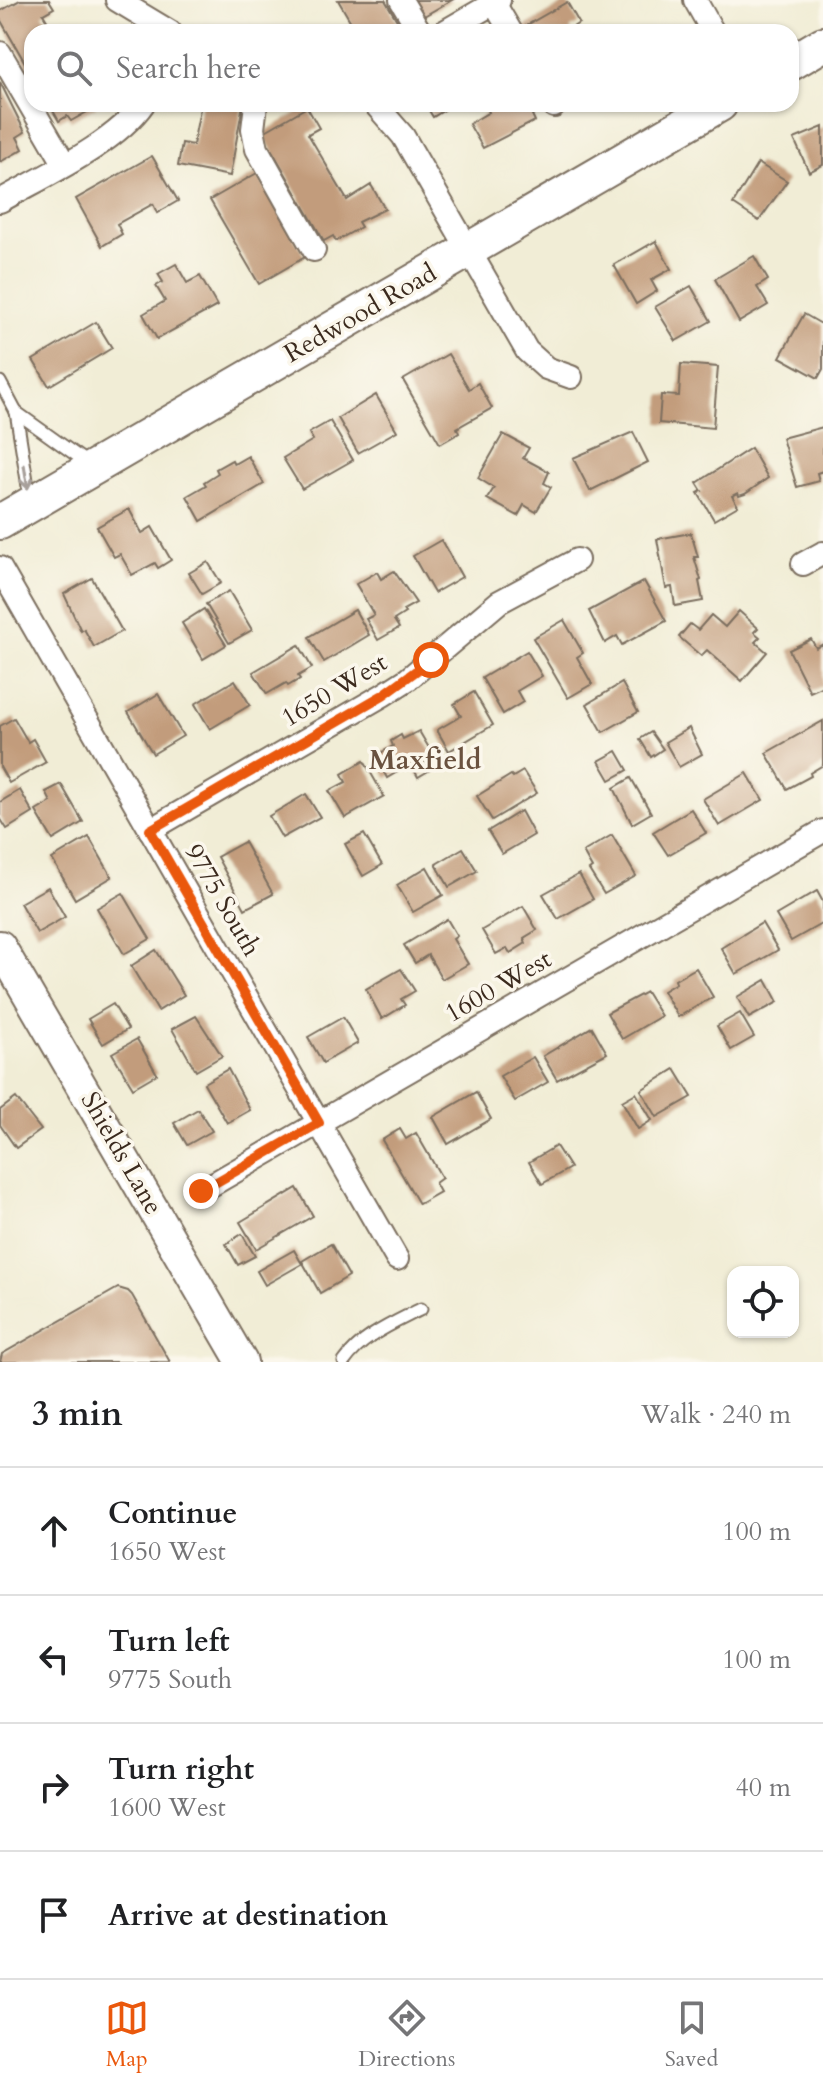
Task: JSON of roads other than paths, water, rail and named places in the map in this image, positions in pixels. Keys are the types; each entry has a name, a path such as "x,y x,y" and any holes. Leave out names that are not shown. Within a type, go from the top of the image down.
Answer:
{"main road":[{"path":"799,58 823,44"},
{"name":"Redwood Road","path":"0,522 706,112"},
{"name":"Shields Lane","path":"0,946 242,1362"}],"street":[{"path":"117,0 157,24"},
{"path":"401,0 415,24"},
{"path":"695,0 708,24"},
{"path":"458,24 496,2 507,24"},
{"path":"0,53 24,94"},
{"path":"34,112 64,163"},
{"path":"0,201 113,136 137,112"},
{"path":"255,112 253,129 257,149 314,250"},
{"path":"382,112 403,136 527,351 546,368 571,377"},
{"path":"803,564 823,553"},
{"name":"1650 West","path":"150,830 383,695 408,679 499,602 577,560"},
{"name":"9775 South","path":"0,568 397,1259"},
{"name":"1600 West","path":"201,1191 823,831"}],"lane":[{"path":"0,382 16,412 31,504"},
{"path":"16,412 94,467"},
{"path":"344,1362 352,1350 375,1334 421,1309"}],"district":[{"name":"Maxfield","path":"425,760"}]}
